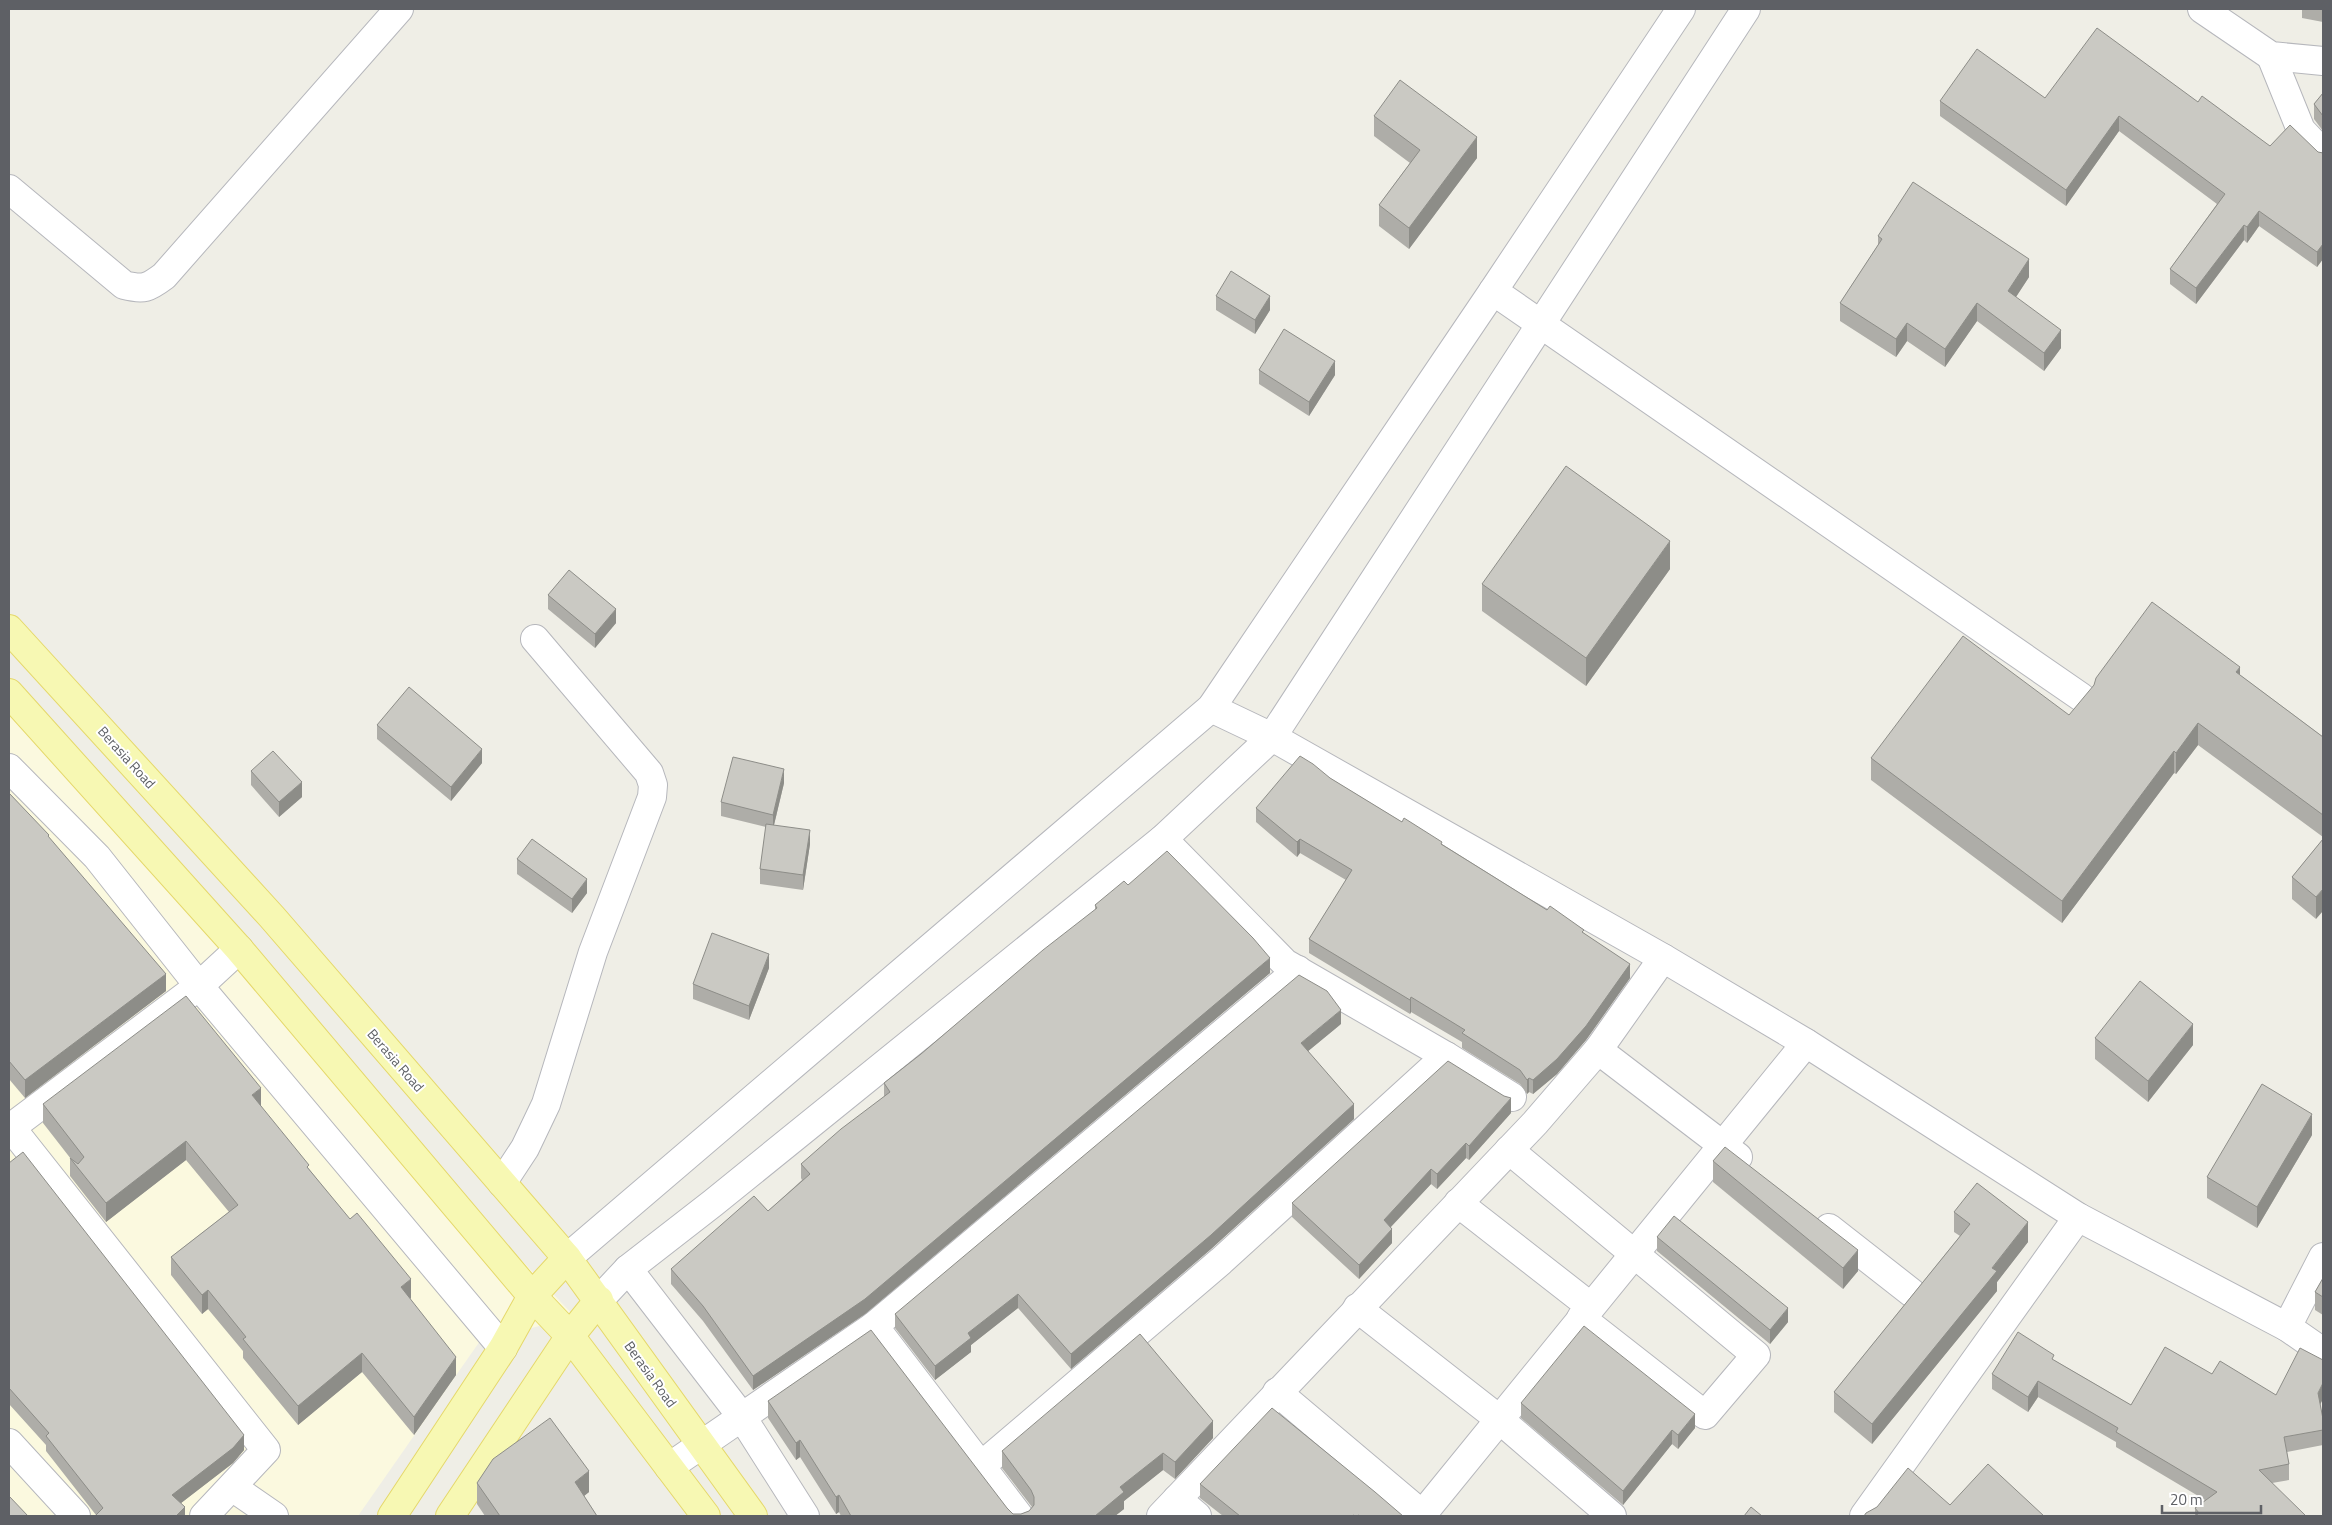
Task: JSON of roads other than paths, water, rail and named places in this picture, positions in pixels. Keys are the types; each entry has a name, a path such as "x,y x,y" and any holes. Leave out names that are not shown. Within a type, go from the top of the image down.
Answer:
{"main road":[{"name":"Berasia Road","path":"9,629 272,917 567,1258 753,1516"},
{"path":"9,693 239,949 532,1296 570,1336 706,1516"},
{"path":"392,1516 504,1348 532,1296 567,1258"},
{"path":"450,1516 570,1336 599,1300"}],"street":[{"path":"9,189 124,285 140,290 152,285 164,276 399,9"},
{"path":"567,1258 1212,708 1494,291 1681,9"},
{"path":"599,1300 628,1269 713,1203 1163,840 1272,737 1746,9"},
{"path":"2202,9 2271,56 2323,61"},
{"path":"2271,56 2301,130 2323,153"},
{"path":"1494,291 2081,697"},
{"path":"502,1183 525,1148 546,1104 593,952 652,797 653,785 649,773 535,639"},
{"path":"1212,708 1272,737 1663,958 1806,1043 2078,1218 2286,1327 2323,1352"},
{"path":"9,768 98,857 199,986 504,1348"},
{"path":"1163,840 1285,963 1446,1056 1512,1097"},
{"path":"204,1516 266,1450 9,1127 199,986 239,949"},
{"path":"1178,1510 1277,1392 1509,1150 1598,1050 1663,958"},
{"path":"669,1466 874,1326 1298,970"},
{"path":"1277,1392 1423,1516 1499,1419 1806,1043"},
{"path":"1598,1050 1760,1175"},
{"path":"981,1466 1220,1261 1446,1056"},
{"path":"1458,1203 1704,1414 1756,1355 1509,1150"},
{"path":"1806,1210 1912,1293"},
{"path":"1864,1516 2078,1218"},
{"path":"2286,1327 2323,1257"},
{"path":"628,1269 742,1417 805,1516"},
{"path":"1357,1308 1499,1419 1612,1516"},
{"path":"874,1326 1019,1516"},
{"path":"9,1443 76,1516"},
{"path":"232,1487 274,1516"}]}
